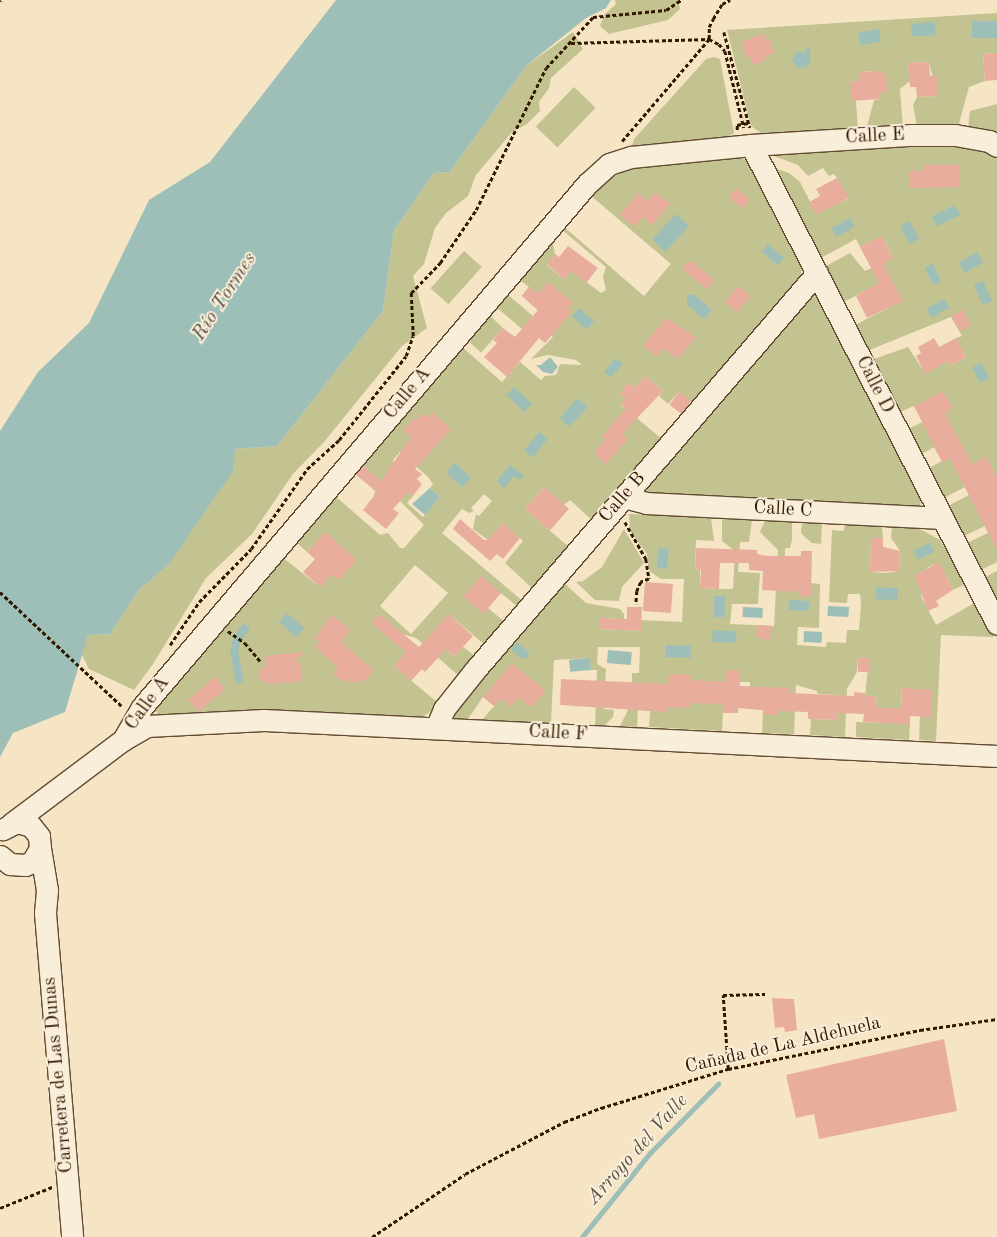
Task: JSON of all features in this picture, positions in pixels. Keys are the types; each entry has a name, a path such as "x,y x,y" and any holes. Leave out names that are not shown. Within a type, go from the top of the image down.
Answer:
{"street":[{"name":"Calle E","path":"754,139 955,134 989,141 997,146"},
{"name":"Calle D","path":"754,139 816,273 997,624"},
{"name":"Calle A","path":"123,740 142,707 587,184 609,164 631,157 754,139"},
{"name":"Calle B","path":"436,728 449,702 624,506 816,273"},
{"name":"Calle C","path":"624,506 653,503 943,518"},
{"name":"Calle F","path":"123,740 148,726 264,720 997,756"},
{"name":"Carretera de Las Dunas","path":"5,828 123,740"},
{"name":"Carretera de Las Dunas","path":"51,794 41,814 40,842 47,890 45,913 72,1237"},
{"path":"5,828 31,826 40,842 32,862 8,861"},
{"name":"Carretera de Las Dunas","path":"8,861 36,891 45,913"}],"path":[{"path":"168,649 199,602 251,549 307,469 339,440 406,356 413,336 411,293 440,263 476,210 546,68 593,17 666,10 681,0"},
{"path":"625,136 709,40 708,27 712,19 722,4 730,0"},
{"path":"724,32 748,124 754,139"},
{"path":"570,43 709,40 725,51 742,124"},
{"path":"737,125 748,124"},
{"path":"624,506 630,535 646,559 649,579 641,582 637,590 636,604"},
{"path":"0,592 125,709 130,702"},
{"path":"234,636 241,640 261,662"},
{"path":"728,1069 723,995 765,994"},
{"name":"Cañada de La Aldehuela","path":"372,1237 465,1174 564,1122 601,1108 728,1069 920,1030 997,1019"},
{"path":"0,1208 67,1182"}],"green space":[{"path":"615,0 678,0 680,9 668,20 609,34 600,26 604,15 616,4"},
{"path":"997,13 997,53 983,54 985,81 969,87 958,127 917,127 913,105 917,97 937,96 929,62 908,63 910,81 900,89 903,128 866,130 874,100 880,99 874,71 859,72 859,81 850,82 856,101 858,130 764,135 751,126 727,30"},
{"path":"573,32 583,49 551,78 549,88 539,102 540,111 527,124 512,132 476,175 468,196 446,213 435,228 424,264 413,276 427,328 402,346 324,442 293,474 252,534 206,578 153,664 134,690 89,669 81,653 88,635 110,634 139,590 169,564 235,449 277,446 383,311 394,230 434,173 450,172 526,66"},
{"path":"714,57 720,59 734,133 728,137 632,146 634,139 706,59"},
{"path":"574,87 596,108 557,147 536,127"},
{"path":"997,104 997,136 968,128 970,111"},
{"path":"936,143 974,147 997,158 997,562 979,571 965,544 988,533 985,526 962,537 946,507 969,495 965,487 942,499 927,469 942,461 934,447 920,455 907,429 923,422 914,406 898,413 871,360 908,347 925,373 948,361 951,365 966,357 956,338 962,336 951,317 867,351 853,326 902,301 890,278 842,303 824,267 850,253 865,271 893,258 882,236 860,247 856,239 819,259 772,167 789,173 800,182 816,213 848,199 834,174 829,176 823,168 808,176 798,165 771,155"},
{"path":"738,156 748,161 802,264 801,275 693,403 679,392 668,404 659,396 663,391 645,376 635,388 629,383 620,393 626,399 621,405 662,439 593,521 570,500 564,505 544,487 525,509 570,548 534,590 505,563 523,541 503,523 488,540 473,529 476,514 479,516 492,501 484,494 471,508 474,511 469,513 462,509 442,533 524,602 519,608 501,593 488,608 506,623 486,646 449,614 431,635 454,657 463,647 477,657 460,677 416,638 396,632 392,637 414,643 394,666 438,703 429,713 420,718 161,718 155,710 156,704 282,557 320,587 332,574 339,580 356,560 325,533 307,552 295,541 334,495 380,535 388,533 400,548 404,548 424,525 400,501 373,500 375,491 370,486 377,478 361,464 461,346 502,382 520,362 541,380 545,376 556,375 560,364 582,365 576,360 548,355 531,359 553,337 532,318 522,329 495,306 506,293 542,324 541,313 522,296 529,287 518,279 552,240 555,254 547,265 564,279 571,270 601,293 606,290 603,277 606,267 561,229 563,226 644,296 671,264 590,195 596,188 630,167","holes":["400,452 428,477 433,484 430,488 440,497 423,517 407,503 413,496 393,460","415,565 448,593 411,634 380,606"]},
{"path":"464,251 482,267 448,304 431,288"},
{"path":"811,293 815,293 921,497 920,506 648,493 646,485"},
{"path":"488,314 503,328 481,352 465,338"},
{"path":"629,514 711,518 714,541 696,540 695,569 700,570 700,588 719,589 733,589 735,551 722,541 722,519 752,520 749,542 740,542 738,572 760,573 758,604 732,604 730,624 774,626 778,550 760,532 765,520 792,522 790,548 785,548 785,588 800,592 800,596 810,596 811,583 820,584 819,628 798,627 797,645 826,647 827,642 846,643 847,630 859,630 861,603 860,594 848,594 847,603 829,602 832,530 843,531 846,524 882,526 883,538 871,538 870,572 885,573 899,571 900,551 891,538 892,526 920,529 940,540 966,584 953,590 941,566 937,568 935,564 927,568 924,594 921,596 936,625 976,602 994,637 941,635 936,741 919,740 920,716 902,688 900,723 910,724 909,740 856,737 856,722 882,723 883,708 875,707 876,696 865,696 869,658 858,658 857,672 847,689 845,737 810,735 811,719 837,720 838,695 818,694 817,691 796,685 794,734 762,733 763,710 749,709 750,682 740,682 738,713 723,713 722,731 649,727 650,711 638,710 637,727 620,726 631,704 632,673 639,673 640,647 598,647 597,664 606,669 604,709 614,710 613,717 605,725 595,725 597,670 591,670 590,658 554,660 551,723 482,720 494,706 483,697 468,719 454,718 452,712 564,583 586,603 620,609 624,614 624,619 599,618 599,629 641,631 641,620 682,622 684,579 661,579 649,571 647,554 630,531"},
{"path":"802,522 822,523 821,544 812,543 801,533"},
{"path":"624,529 644,563 622,587 619,601 595,600 576,582 583,581 602,567"},
{"path":"997,571 997,598 994,599 983,578"}],"water":[{"name":"Río Tormes","path":"336,0 611,0 606,8 586,18 526,66 450,172 434,173 394,230 383,311 277,446 235,449 233,471 169,564 139,590 110,634 88,635 65,712 13,733 0,757 0,431 38,372 89,323 149,200 210,162"},
{"path":"972,21 997,21 997,38 972,38"},
{"path":"935,22 936,35 912,37 911,24"},
{"path":"879,29 881,42 860,45 858,32"},
{"path":"806,47 810,48 810,63 805,68 796,67 792,60 795,54 798,51 805,53"},
{"path":"955,205 960,215 937,227 932,217"},
{"path":"676,214 689,226 665,252 652,240"},
{"path":"850,218 855,227 836,237 832,228"},
{"path":"910,221 919,239 909,244 900,226"},
{"path":"768,244 784,258 777,265 761,252"},
{"path":"977,252 983,262 965,273 959,263"},
{"path":"933,264 941,281 933,285 925,268"},
{"path":"983,281 992,301 983,305 974,285"},
{"path":"687,295 695,295 712,310 704,319 687,305"},
{"path":"944,299 949,308 931,317 927,309"},
{"path":"579,308 594,321 587,329 572,316"},
{"path":"550,357 558,367 552,374 543,372 536,365 541,365"},
{"path":"616,358 623,364 611,377 604,372"},
{"path":"981,363 989,378 980,383 972,368"},
{"path":"514,387 532,404 525,412 506,395"},
{"path":"578,398 588,407 570,427 560,418"},
{"path":"539,432 548,439 533,458 524,451"},
{"path":"455,463 471,478 462,488 446,473"},
{"path":"510,465 524,476 520,480 514,476 504,488 497,481"},
{"path":"430,488 440,497 425,515 412,504"},
{"path":"930,543 934,552 918,559 914,550"},
{"path":"659,548 669,549 667,569 657,568"},
{"path":"876,587 898,588 897,600 875,599"},
{"path":"714,596 725,596 725,617 714,617"},
{"path":"789,600 809,601 808,611 788,610"},
{"path":"828,606 849,607 848,617 827,616"},
{"path":"743,607 763,608 762,618 742,617"},
{"path":"287,613 304,628 296,637 279,622"},
{"path":"244,623 250,629 241,640 238,653 244,681 236,684 230,651 234,636"},
{"path":"713,630 735,631 737,639 734,643 712,642"},
{"path":"804,631 822,632 821,643 803,642"},
{"path":"517,642 529,652 528,657 522,659 511,649"},
{"path":"666,645 691,646 691,658 666,657"},
{"path":"608,650 632,652 631,665 607,663"},
{"path":"590,658 591,670 570,672 569,660"}],"building":[{"path":"764,33 766,41 770,39 774,54 765,56 766,61 752,65 750,56 746,57 742,42"},
{"path":"997,53 997,80 985,81 983,54"},
{"path":"929,62 930,76 937,76 938,96 917,97 916,87 910,87 908,63"},
{"path":"878,71 886,74 887,92 879,93 880,99 851,101 850,82 859,81 859,72"},
{"path":"924,165 960,165 960,187 910,188 910,171 924,171"},
{"path":"837,178 849,198 816,214 809,202 820,196 816,189"},
{"path":"736,188 750,199 743,209 729,197"},
{"path":"655,192 670,204 652,225 643,217 634,227 620,215 638,193 647,201"},
{"path":"882,236 893,258 883,264 903,301 867,318 856,296 879,283 860,247"},
{"path":"568,246 598,268 586,283 571,270 564,279 547,264 555,254 559,257"},
{"path":"690,260 715,280 707,289 682,269"},
{"path":"548,282 573,303 568,309 572,312 545,343 539,338 507,377 484,357 497,343 493,340 503,328 515,337 538,310 522,296 529,287 538,294"},
{"path":"738,286 750,296 737,312 725,302"},
{"path":"963,310 971,325 960,331 952,316"},
{"path":"666,318 696,337 678,359 664,348 657,357 643,346"},
{"path":"934,338 939,347 956,338 966,357 951,365 948,361 925,374 916,356 921,353 918,347"},
{"path":"645,376 663,391 622,434 628,439 606,464 594,453 606,439 602,436 626,409 621,404 626,399 620,393 629,383 635,388"},
{"path":"943,391 953,408 945,413 972,464 986,457 997,477 997,550 950,458 942,462 914,406"},
{"path":"679,392 691,401 681,414 669,405"},
{"path":"432,412 451,429 415,469 422,474 417,479 422,484 413,496 408,492 393,509 399,513 386,529 363,510 377,492 356,475 363,466 381,481 411,437 403,430 414,418 416,420 422,413 427,418"},
{"path":"544,487 569,509 550,531 525,509"},
{"path":"460,519 484,540 488,540 503,523 520,538 503,559 497,554 490,561 453,529"},
{"path":"325,532 357,560 339,580 332,574 320,587 303,572 315,559 307,552"},
{"path":"871,538 883,538 883,547 900,551 899,571 870,572"},
{"path":"696,548 757,550 757,554 768,556 801,556 801,551 812,551 811,596 800,596 800,592 762,590 763,571 749,570 749,563 720,563 719,589 700,588 701,570 695,569"},
{"path":"939,562 953,590 936,601 939,606 928,611 915,576"},
{"path":"481,576 501,593 484,613 464,597"},
{"path":"645,582 673,584 671,613 643,611"},
{"path":"627,607 642,607 641,631 599,629 599,618 627,619"},
{"path":"379,614 419,647 449,614 473,636 454,657 446,649 425,672 422,669 411,681 394,666 406,652 371,623"},
{"path":"332,615 350,630 341,642 374,670 366,680 351,683 346,678 343,682 333,673 338,667 315,647 319,642 315,638"},
{"path":"757,625 771,626 770,641 756,637"},
{"path":"304,652 296,660 302,667 302,681 268,684 259,679 259,668 266,667 265,656"},
{"path":"858,658 869,658 869,672 858,672"},
{"path":"512,664 546,691 531,708 519,697 511,707 501,698 494,706 483,697"},
{"path":"726,670 740,671 739,686 789,688 789,693 854,696 854,692 865,693 865,696 876,696 875,707 901,709 902,688 932,690 931,717 910,716 910,724 863,722 864,714 837,713 837,720 808,719 808,712 778,711 778,715 770,715 763,714 763,710 738,708 738,713 723,713 724,704 690,703 689,708 668,707 668,712 560,705 561,679 668,684 669,674 691,675 690,680 725,682"},
{"path":"215,677 225,689 198,712 188,699"},
{"path":"772,998 794,999 797,1030 785,1032 784,1027 775,1028"},
{"path":"944,1039 957,1111 819,1139 814,1114 796,1118 786,1075"}],"waterway":[{"name":"Arroyo del Valle","path":"582,1237 650,1153 718,1084"}]}
